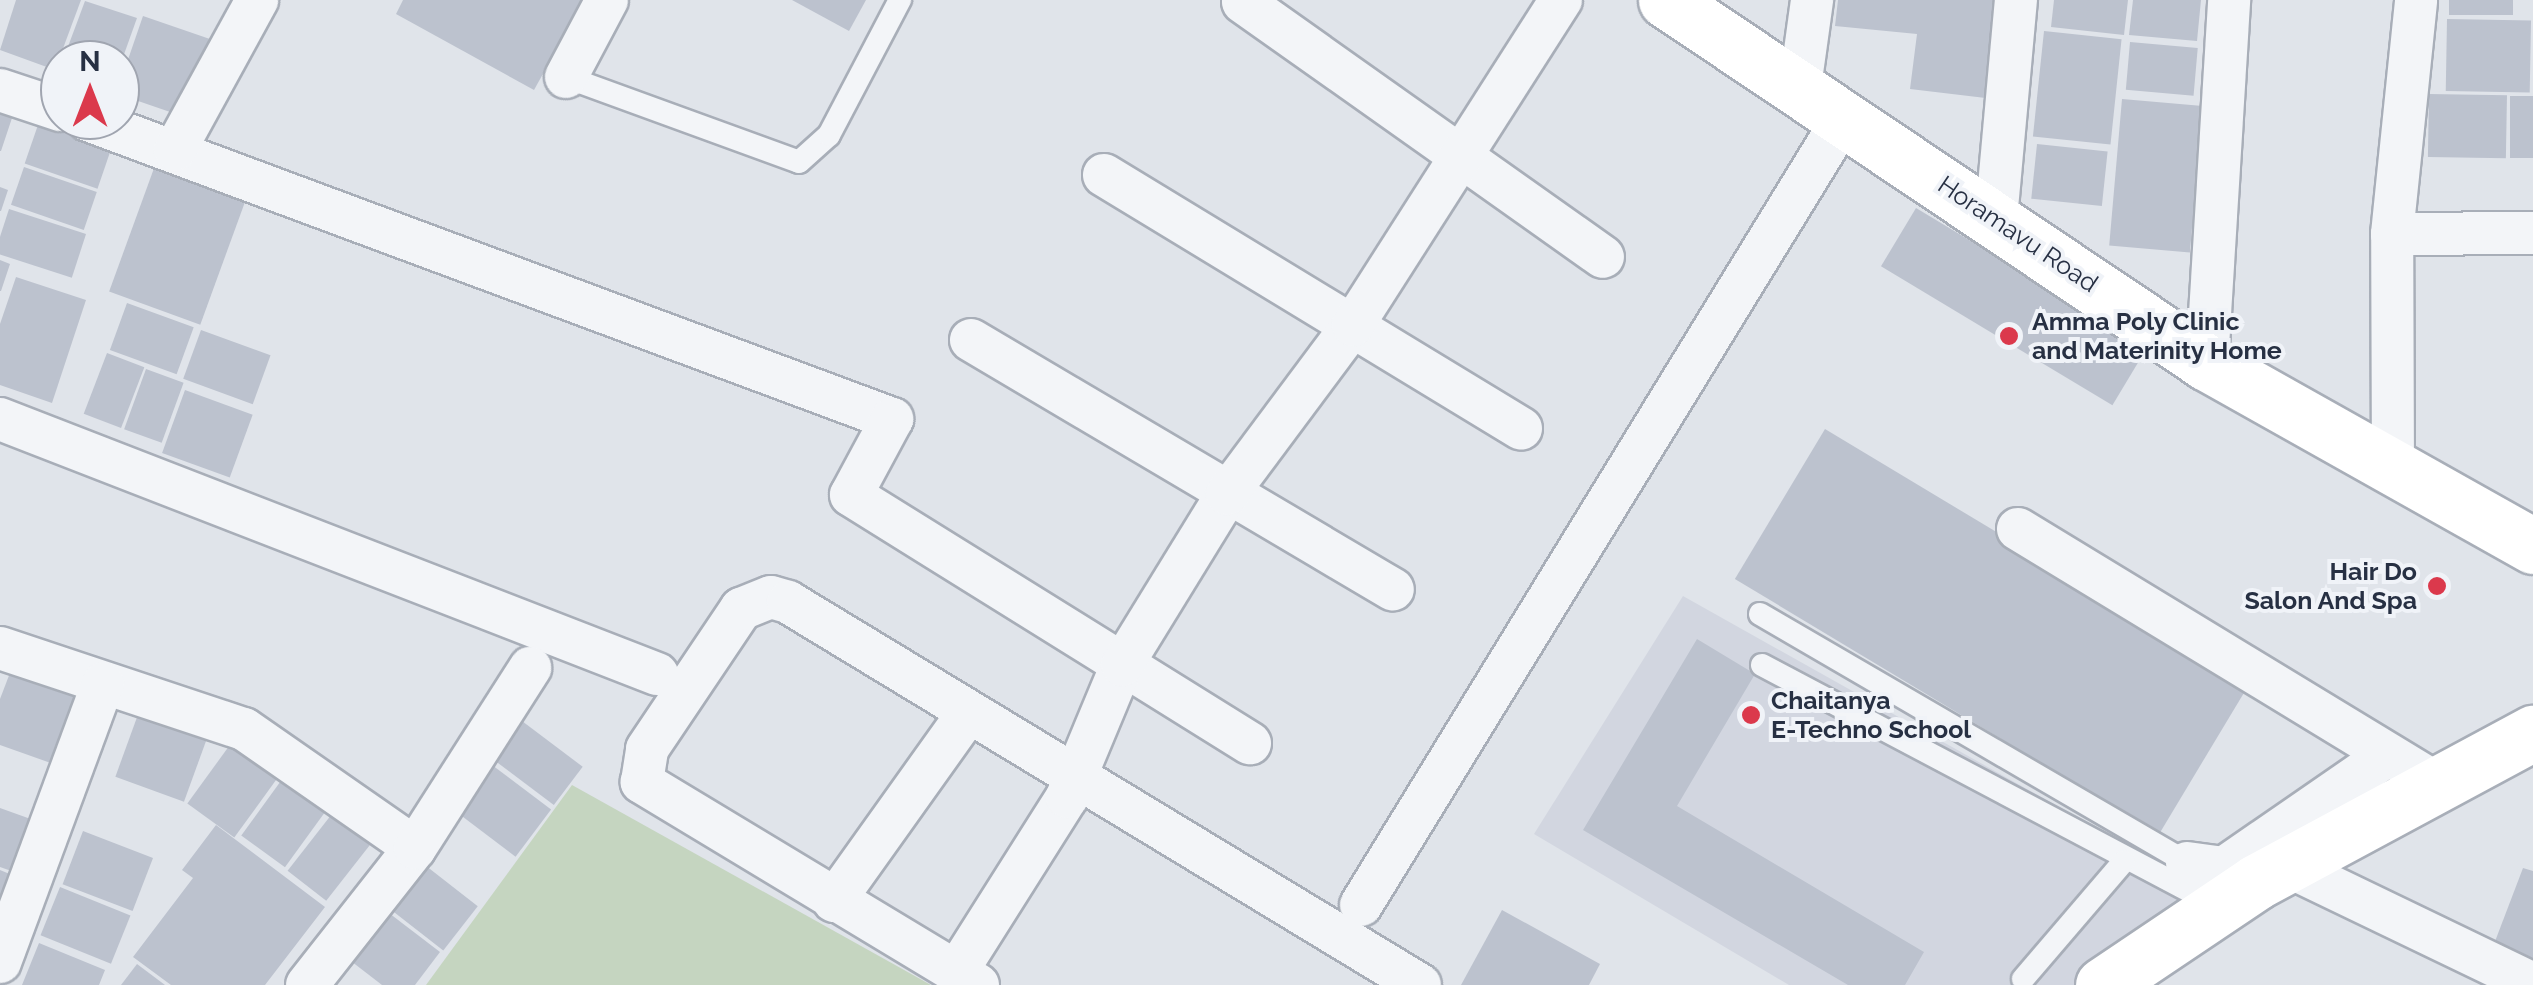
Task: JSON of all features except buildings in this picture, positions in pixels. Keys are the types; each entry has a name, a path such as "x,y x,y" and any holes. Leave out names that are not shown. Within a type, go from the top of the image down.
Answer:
{"street":[{"path":"174,150 257,0"},
{"path":"566,77 607,0"},
{"path":"1420,985 1076,778 788,602 757,601 724,626 647,749 642,782 967,978 1076,778 1122,665 1227,494 1353,324 1457,153 1561,0"},
{"name":"Horamavu Road","path":"1666,0 2207,362 2393,473 2533,546"},
{"path":"1361,905 1822,101 1812,0"},
{"path":"1996,219 2016,0"},
{"path":"2207,362 2229,0"},
{"path":"2393,473 2392,234 2416,0"},
{"path":"1244,2 1603,257"},
{"path":"0,90 40,103"},
{"path":"140,138 892,419 851,495 1250,743"},
{"path":"1104,175 1521,429"},
{"path":"2392,234 2533,234"},
{"path":"971,340 1393,590"},
{"path":"0,420 657,674"},
{"path":"2018,529 2437,784"},
{"path":"0,648 244,729 415,848"},
{"path":"307,985 415,848 530,668"},
{"path":"0,962 103,683"},
{"path":"834,901 969,712"},
{"path":"2104,985 2286,865 2533,733"},
{"path":"2187,862 2224,868 2388,754"},
{"path":"2286,865 2533,984"}],"lane":[{"path":"566,77 799,162 829,135 900,0"},
{"path":"1760,614 2187,862"},
{"path":"1762,665 2124,861 2219,907"},
{"path":"2024,979 2124,861"}],"shaded area":[{"name":"Chaitanya E-Techno School","path":"1683,596 2214,894 2074,985 1789,985 1534,834"}],"green space":[{"path":"572,785 931,985 426,985"}],"place":[{"name":"Amma Poly Clinic and Materinity Home","path":"2009,336"},
{"name":"Hair Do Salon And Spa","path":"2437,586"},
{"name":"Chaitanya E-Techno School","path":"1751,715"}]}
